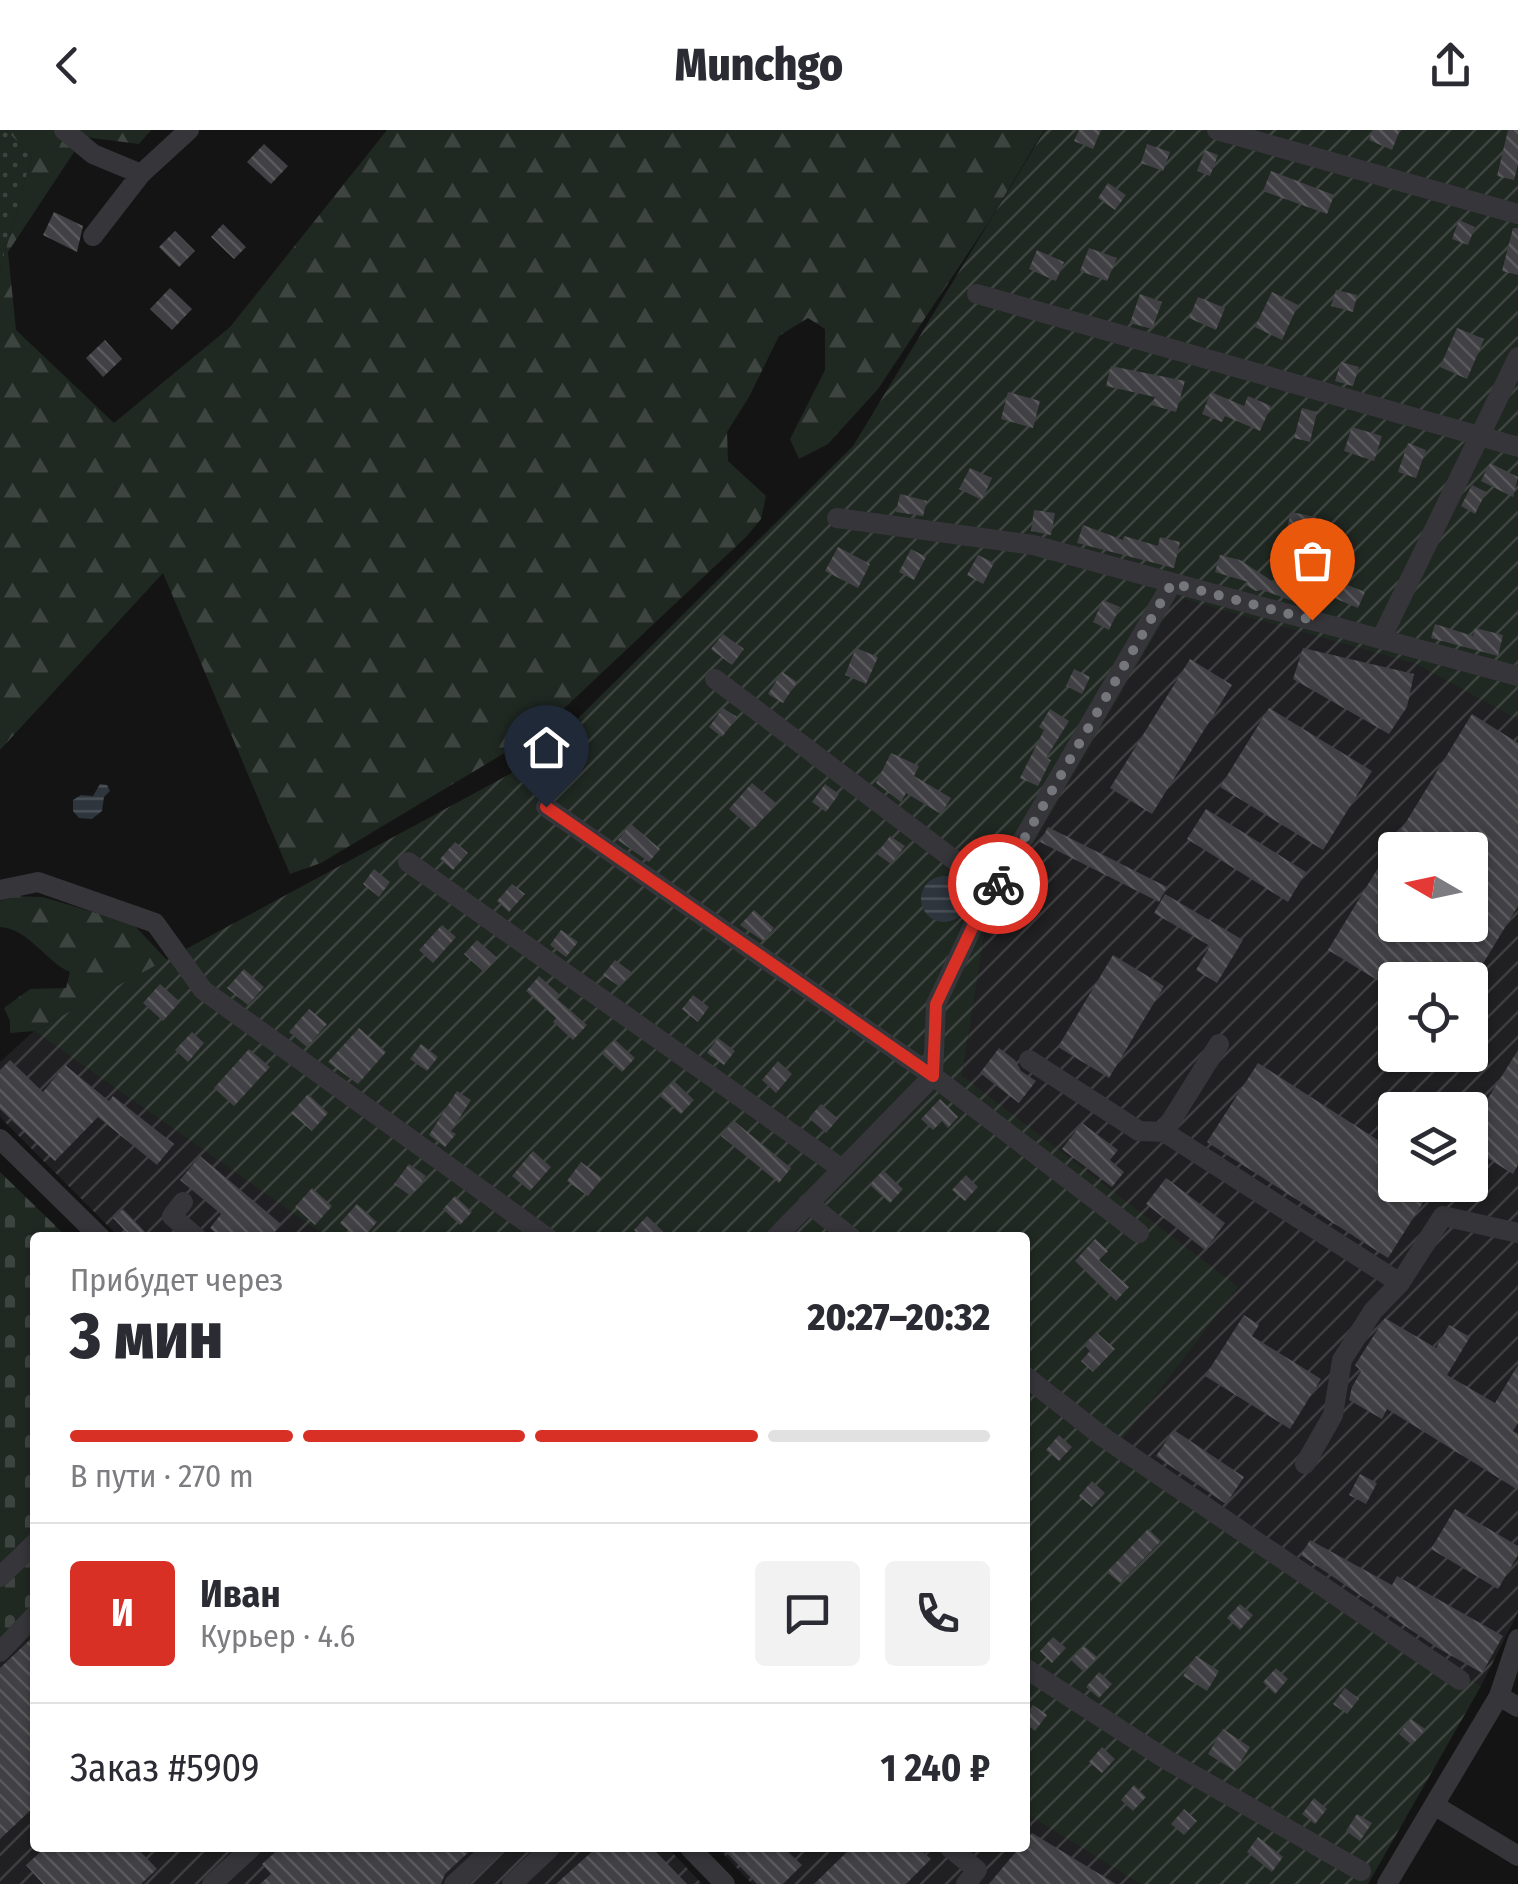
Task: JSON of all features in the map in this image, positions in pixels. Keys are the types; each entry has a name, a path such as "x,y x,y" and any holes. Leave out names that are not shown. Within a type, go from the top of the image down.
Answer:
{"street":[{"path":"64,130 93,154 141,174"},
{"path":"93,236 141,174 189,130"},
{"path":"1217,130 1518,214"},
{"path":"976,294 1518,447"},
{"path":"1381,638 1518,358"},
{"path":"837,518 1033,545 1518,676"},
{"path":"781,1232 933,1076 936,1004 994,890 1172,583"},
{"path":"715,679 994,890"},
{"path":"546,807 933,1076 1138,1232"},
{"path":"408,862 842,1169"},
{"path":"0,890 38,882 155,923 203,990 540,1232"},
{"path":"1164,1132 1219,1044"},
{"path":"1029,1060 1139,1130 1164,1132 1400,1283"},
{"path":"0,1139 94,1232"},
{"path":"183,1202 172,1216 191,1232"},
{"path":"808,1203 844,1232"},
{"path":"1305,1464 1334,1416 1342,1360 1373,1310 1400,1283 1443,1216 1518,1232"},
{"path":"1030,1380 1103,1438 1460,1680"},
{"path":"0,1577 30,1548"},
{"path":"0,1652 30,1620"},
{"path":"1394,1880 1499,1696 1518,1639"},
{"path":"1030,1671 1167,1760 1361,1870"},
{"path":"1499,1696 1518,1707"},
{"path":"1434,1805 1518,1856"},
{"path":"212,1884 246,1852"},
{"path":"454,1884 489,1852"},
{"path":"512,1884 546,1852"},
{"path":"694,1852 725,1884"},
{"path":"955,1852 977,1870 966,1884"}],"shaded area":[{"path":"1177,596 1416,664 1518,720 1518,1612 1481,1686 1117,1446 962,1076 986,925"},
{"path":"100,784 107,785 110,791 104,797 102,811 92,819 79,818 73,811 73,800 81,795 93,796"},
{"path":"944,876 960,883 967,899 960,915 944,922 928,915 921,899 928,883"},
{"path":"34,1031 320,1232 114,1232 0,1117 0,1062"},
{"path":"30,1630 30,1852 672,1852 702,1884 0,1884 0,1662"},
{"path":"1030,1816 1140,1884 752,1884 722,1852 1030,1852"}],"green space":[{"path":"0,130 6,130 32,156 0,270"},
{"path":"6,130 151,130 139,144 84,137 8,252 16,330 114,423 230,327 387,130 1044,130 990,220 878,389 828,444 799,459 790,439 825,370 825,329 808,318 779,336 727,432 728,461 766,496 761,519 746,537 538,733 321,863 290,874 163,573 0,750 0,270 32,156"},
{"path":"1045,130 1518,130 1518,720 1416,664 1177,597 986,925 962,1076 1238,1287 1117,1446 1481,1686 1368,1884 1140,1884 1030,1816 1030,1232 320,1232 34,1031 536,760 853,446"},
{"path":"10,896 43,897 133,924 167,960 34,1031 10,1033 4,1008 30,989 66,988 70,972 20,933 0,927 0,901"},
{"path":"0,1172 62,1232 30,1232 30,1609 0,1640"}],"building":[{"path":"1079,130 1101,130 1093,149 1074,141"},
{"path":"1373,130 1400,130 1392,150 1369,140"},
{"path":"1508,130 1518,130 1514,180 1497,176"},
{"path":"264,144 288,166 271,184 247,162"},
{"path":"1147,144 1170,152 1163,171 1141,163"},
{"path":"1205,150 1218,155 1210,176 1197,171"},
{"path":"1271,171 1334,195 1327,214 1263,191"},
{"path":"1108,183 1126,195 1115,210 1098,198"},
{"path":"54,212 83,226 77,252 43,235"},
{"path":"1459,220 1475,227 1468,245 1452,239"},
{"path":"223,224 246,247 234,259 211,237"},
{"path":"1513,228 1518,228 1518,275 1502,271"},
{"path":"175,231 195,251 179,267 159,247"},
{"path":"1089,248 1117,258 1107,281 1080,271"},
{"path":"1037,250 1064,262 1056,281 1029,269"},
{"path":"170,288 192,309 172,330 150,309"},
{"path":"1336,290 1357,295 1353,312 1331,306"},
{"path":"1272,292 1298,305 1282,340 1255,327"},
{"path":"1140,294 1162,302 1152,329 1130,323"},
{"path":"1198,297 1225,308 1216,330 1189,318"},
{"path":"1457,328 1484,339 1467,379 1440,367"},
{"path":"105,340 122,359 103,377 86,358"},
{"path":"1341,362 1359,367 1353,386 1335,381"},
{"path":"1111,366 1185,381 1176,412 1152,405 1155,397 1106,386"},
{"path":"1008,392 1040,401 1033,428 1001,419"},
{"path":"1211,392 1244,406 1248,396 1271,406 1260,431 1225,416 1222,422 1202,414"},
{"path":"1302,408 1317,412 1310,442 1294,438"},
{"path":"1352,427 1382,436 1374,461 1344,451"},
{"path":"1408,443 1426,450 1416,478 1398,472"},
{"path":"1490,463 1518,477 1513,497 1481,481"},
{"path":"970,468 992,478 982,500 959,489"},
{"path":"1472,485 1486,492 1475,514 1461,506"},
{"path":"900,494 927,501 923,516 896,512"},
{"path":"1034,510 1055,513 1051,535 1031,531"},
{"path":"1291,512 1316,517 1312,533 1287,528"},
{"path":"1083,525 1123,540 1124,536 1158,546 1160,537 1180,542 1174,568 1077,543"},
{"path":"838,547 870,564 858,588 825,571"},
{"path":"911,549 926,557 914,580 899,572"},
{"path":"978,555 994,563 983,584 967,575"},
{"path":"1220,555 1240,560 1275,583 1278,575 1297,582 1293,601 1256,591 1246,585 1248,582 1215,572"},
{"path":"1340,582 1365,592 1358,608 1334,598"},
{"path":"1103,600 1120,607 1109,630 1093,622"},
{"path":"1435,624 1473,636 1475,628 1503,635 1498,656 1431,638"},
{"path":"723,634 744,649 732,665 711,649"},
{"path":"856,648 878,657 866,684 845,675"},
{"path":"1303,648 1414,674 1407,707 1389,734 1293,679"},
{"path":"1190,659 1232,685 1152,814 1110,788"},
{"path":"1074,669 1090,677 1082,694 1066,686"},
{"path":"782,672 797,682 783,703 768,694"},
{"path":"723,708 737,717 722,737 709,727"},
{"path":"1269,708 1372,771 1323,850 1220,787"},
{"path":"1050,709 1069,721 1046,758 1051,760 1038,786 1020,778"},
{"path":"1472,714 1518,743 1518,906 1484,962 1378,962 1378,981 1328,950 1378,868 1378,942 1488,942 1488,832 1400,832"},
{"path":"891,753 919,766 914,776 951,798 941,814 906,793 901,802 876,783"},
{"path":"752,783 776,803 753,830 729,809"},
{"path":"825,784 839,794 826,812 812,802"},
{"path":"1206,809 1306,872 1288,902 1187,839"},
{"path":"631,824 660,849 649,862 618,840"},
{"path":"1048,827 1167,887 1159,902 1040,842"},
{"path":"890,836 905,846 891,864 877,854"},
{"path":"455,842 468,853 453,870 440,859"},
{"path":"374,869 390,882 379,897 363,884"},
{"path":"512,884 525,894 509,912 497,901"},
{"path":"1165,894 1243,940 1217,983 1196,970 1210,946 1154,913"},
{"path":"754,910 774,928 763,941 740,925"},
{"path":"442,925 456,937 433,963 419,950"},
{"path":"561,930 578,942 566,957 550,945"},
{"path":"477,940 497,958 484,972 464,954"},
{"path":"1113,955 1164,986 1109,1078 1058,1047"},
{"path":"615,960 631,972 620,987 603,975"},
{"path":"244,969 264,987 248,1005 227,988"},
{"path":"539,976 559,994 556,998 587,1025 573,1040 526,991"},
{"path":"160,984 180,1002 163,1021 143,1003"},
{"path":"693,995 709,1007 698,1022 682,1009"},
{"path":"309,1009 327,1024 307,1047 289,1032"},
{"path":"359,1028 386,1052 358,1084 328,1062"},
{"path":"192,1032 204,1043 188,1062 175,1050"},
{"path":"718,1038 735,1051 724,1065 707,1053"},
{"path":"615,1040 635,1058 622,1072 602,1054"},
{"path":"421,1044 438,1057 427,1071 410,1059"},
{"path":"999,1048 1036,1081 1019,1103 980,1073"},
{"path":"249,1049 270,1067 234,1106 214,1088"},
{"path":"1518,1050 1518,1165 1513,1174 1488,1158 1488,1098"},
{"path":"10,1060 43,1092 65,1065 109,1101 113,1096 174,1144 157,1165 98,1117 55,1161 0,1109 0,1070"},
{"path":"778,1061 792,1074 776,1093 762,1080"},
{"path":"1258,1063 1378,1140 1378,1202 1423,1202 1388,1258 1207,1142"},
{"path":"674,1081 694,1100 681,1114 660,1096"},
{"path":"457,1091 471,1100 451,1131 456,1134 445,1147 429,1135"},
{"path":"308,1094 328,1113 312,1131 291,1113"},
{"path":"940,1099 958,1117 948,1128 942,1121 933,1130 921,1119"},
{"path":"821,1104 838,1119 826,1133 809,1118"},
{"path":"734,1121 791,1168 779,1183 721,1136"},
{"path":"1082,1123 1118,1150 1110,1160 1124,1172 1112,1187 1062,1149"},
{"path":"533,1151 551,1167 530,1191 512,1176"},
{"path":"200,1156 281,1224 275,1232 214,1232 210,1228 221,1214 180,1180"},
{"path":"581,1162 602,1178 588,1196 567,1181"},
{"path":"409,1164 426,1176 411,1196 394,1184"},
{"path":"883,1170 903,1189 890,1203 870,1185"},
{"path":"966,1175 978,1187 965,1201 952,1190"},
{"path":"1166,1178 1225,1223 1205,1250 1146,1204"},
{"path":"312,1188 332,1206 315,1225 295,1207"},
{"path":"455,1196 472,1212 460,1225 443,1209"},
{"path":"357,1204 377,1222 368,1232 350,1232 340,1223"},
{"path":"123,1209 145,1232 126,1232 113,1218"},
{"path":"647,1216 664,1232 636,1232"},
{"path":"1095,1239 1108,1251 1099,1260 1129,1287 1116,1301 1075,1261"},
{"path":"1244,1315 1259,1325 1252,1336 1321,1379 1290,1429 1205,1376"},
{"path":"1385,1318 1436,1348 1449,1325 1470,1337 1447,1375 1495,1403 1518,1365 1518,1423 1513,1431 1518,1434 1518,1490 1387,1409 1382,1419 1349,1400 1361,1371 1355,1365"},
{"path":"1096,1332 1115,1349 1093,1372 1081,1361 1090,1351 1084,1345"},
{"path":"1174,1430 1244,1477 1226,1504 1156,1456"},
{"path":"1059,1435 1072,1447 1059,1461 1046,1450"},
{"path":"1360,1474 1377,1483 1366,1504 1349,1495"},
{"path":"1092,1481 1105,1493 1092,1507 1079,1496"},
{"path":"1455,1509 1518,1546 1518,1555 1498,1589 1431,1549"},
{"path":"1148,1529 1161,1541 1120,1583 1107,1572"},
{"path":"1310,1540 1392,1585 1397,1576 1503,1636 1482,1673 1436,1647 1301,1555"},
{"path":"1240,1604 1253,1615 1240,1630 1227,1618"},
{"path":"1053,1637 1066,1648 1052,1663 1040,1651"},
{"path":"30,1640 30,1811 0,1839 0,1668"},
{"path":"1084,1646 1097,1657 1084,1672 1071,1660"},
{"path":"1196,1656 1219,1671 1207,1691 1183,1676"},
{"path":"1276,1668 1288,1679 1275,1694 1263,1682"},
{"path":"1099,1672 1112,1684 1099,1698 1086,1687"},
{"path":"1345,1688 1359,1699 1347,1714 1333,1704"},
{"path":"1033,1705 1047,1715 1035,1731 1030,1727"},
{"path":"1411,1719 1425,1729 1412,1745 1399,1734"},
{"path":"1223,1729 1250,1747 1235,1771 1208,1754"},
{"path":"1102,1747 1115,1759 1102,1773 1089,1762"},
{"path":"1134,1785 1146,1797 1133,1811 1121,1800"},
{"path":"1314,1798 1327,1809 1315,1824 1302,1814"},
{"path":"1184,1809 1197,1821 1184,1835 1171,1824"},
{"path":"1357,1814 1372,1823 1360,1841 1346,1831"},
{"path":"1030,1835 1116,1884 989,1884 1016,1852 1030,1852"},
{"path":"1258,1837 1283,1857 1272,1872 1247,1852"},
{"path":"41,1852 141,1852 157,1869 141,1884 43,1884 26,1865"},
{"path":"276,1852 469,1852 445,1874 441,1884 260,1884 271,1874 262,1864"},
{"path":"592,1852 656,1852 687,1884 556,1884"},
{"path":"726,1852 788,1852 802,1865 783,1884 757,1884"},
{"path":"847,1852 923,1852 931,1859 906,1884 814,1884"}],"way so far":[{"path":"998,884 1172,583 1312,620"}],"route":[{"path":"546,807 933,1076 936,1004 998,884"}]}
